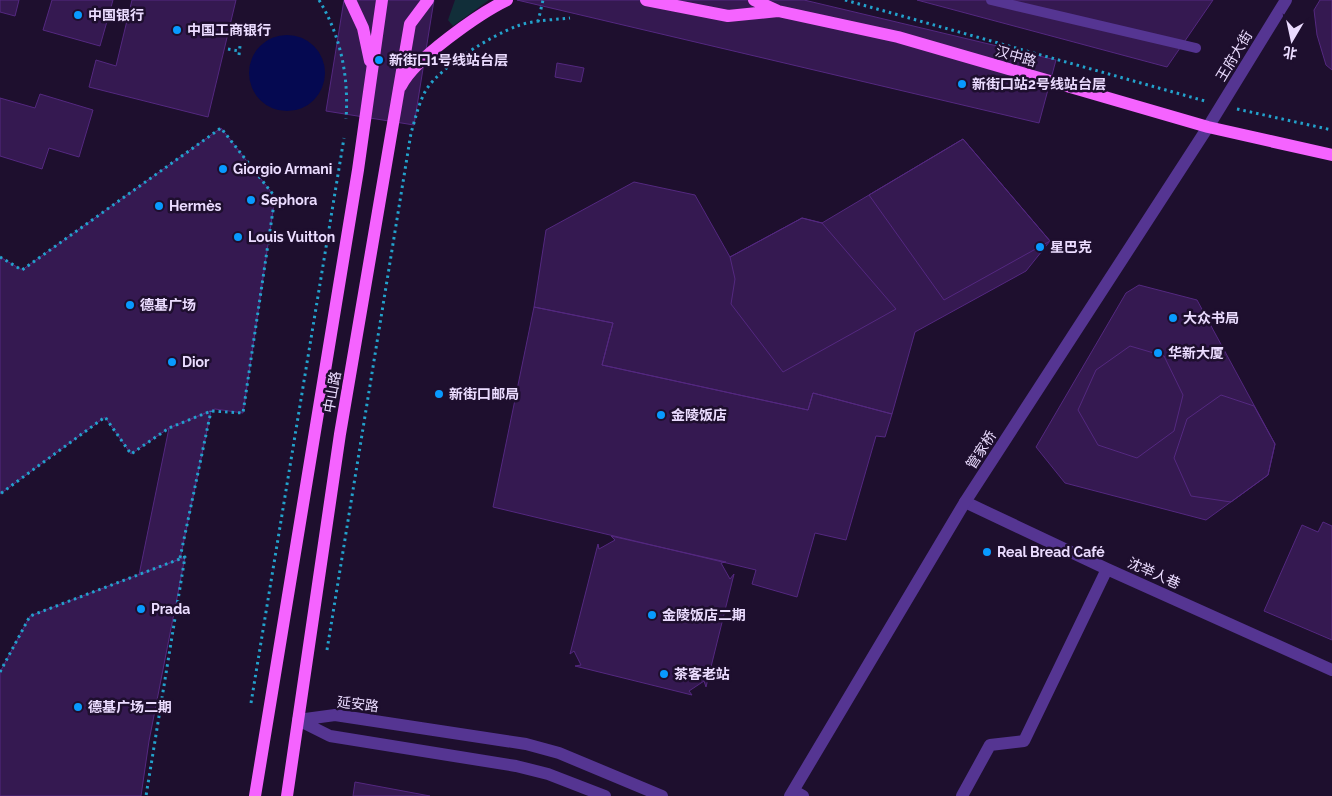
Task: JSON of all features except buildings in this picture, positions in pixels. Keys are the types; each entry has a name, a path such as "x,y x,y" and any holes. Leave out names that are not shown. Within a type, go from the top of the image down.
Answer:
{"main road":[{"path":"350,0 363,28 368,47 370,88"},
{"name":"中山路","path":"286,796 340,434 410,24 428,0"},
{"path":"398,93 404,80 428,56 479,17 507,0"},
{"name":"汉中路","path":"646,0 728,16 778,11"},
{"name":"汉中路","path":"754,0 778,11 898,38 1208,127 1332,155"},
{"name":"中山路","path":"255,796 338,291"}],"street":[{"name":"王府大街","path":"1208,127 1286,0"},
{"name":"管家桥","path":"796,794 965,502 1208,127"},
{"name":"沈举人巷","path":"965,502 1107,569 1332,670"},
{"path":"962,796 990,745 1024,741 1107,569"},
{"name":"延安路","path":"298,720 335,715 526,744 559,753 662,796"},
{"path":"298,720 330,736 516,766 548,774 605,796"}],"lane":[{"path":"338,291 382,0"},
{"path":"991,0 1196,48"}],"path":[{"path":"319,0 335,29 343,60 346,80 346,121"},
{"path":"538,22 543,0"},
{"path":"845,0 1221,106 1332,130"},
{"path":"326,659 411,133 426,91 438,76 489,41 517,26 570,18"},
{"path":"228,49 239,53 240,46"},
{"path":"0,257 22,270 221,128 275,197 243,413 211,411 169,428 131,454 105,418 0,494"},
{"path":"251,703 345,131"},
{"path":"180,559 211,411"},
{"path":"0,672 30,616 185,557 146,796"}],"shaded area":[{"path":"455,0 489,0 453,26 448,20"},
{"path":"287,35 301,38 314,46 322,59 325,73 322,87 314,100 301,108 287,111 273,108 260,100 252,87 249,73 252,59 260,46 273,38"}],"place":[{"name":"中国银行","path":"78,15"},
{"name":"中国工商银行","path":"177,30"},
{"name":"新街口1号线站台层","path":"379,60"},
{"name":"新街口站2号线站台层","path":"962,84"},
{"name":"Giorgio Armani","path":"223,169"},
{"name":"Sephora","path":"251,200"},
{"name":"Hermès","path":"159,206"},
{"name":"Louis Vuitton","path":"238,237"},
{"name":"星巴克","path":"1040,247"},
{"name":"德基广场","path":"130,305"},
{"name":"大众书局","path":"1173,318"},
{"name":"华新大厦","path":"1158,353"},
{"name":"Dior","path":"172,362"},
{"name":"新街口邮局","path":"439,394"},
{"name":"金陵饭店","path":"661,415"},
{"name":"Real Bread Café","path":"987,552"},
{"name":"Prada","path":"141,609"},
{"name":"金陵饭店二期","path":"652,615"},
{"name":"茶客老站","path":"664,674"},
{"name":"德基广场二期","path":"78,707"}]}
